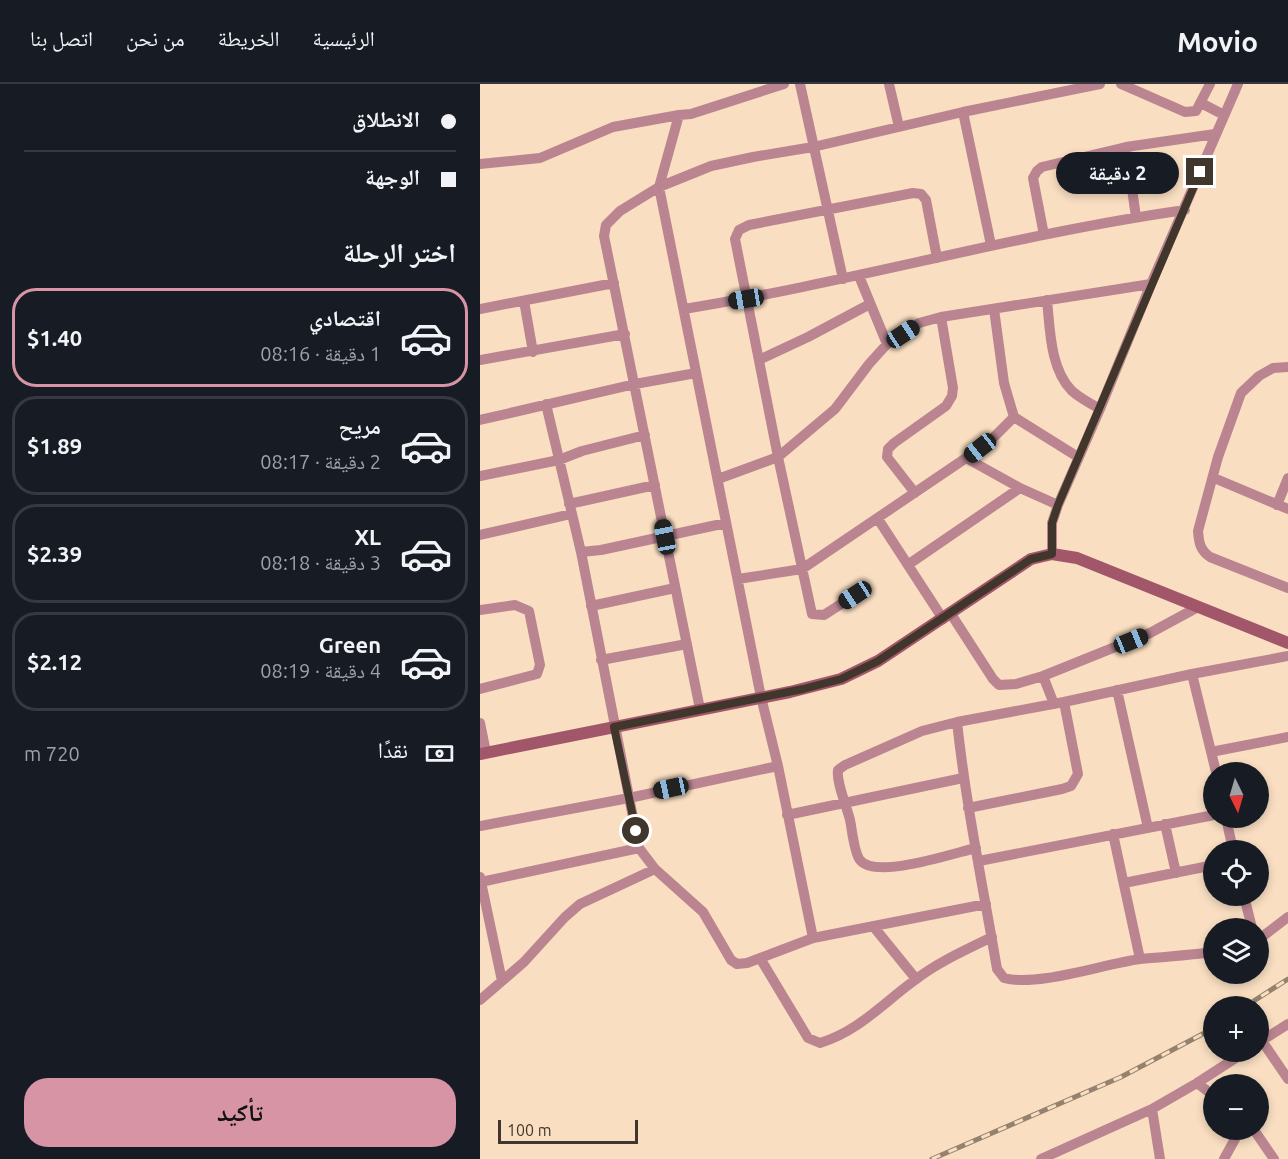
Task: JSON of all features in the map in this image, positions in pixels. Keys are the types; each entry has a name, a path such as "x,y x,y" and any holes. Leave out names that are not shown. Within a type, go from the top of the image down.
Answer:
{"main road":[{"path":"483,753 816,686 860,670 947,617 1031,559 1052,554 1077,558 1288,643"}],"street":[{"path":"480,164 540,158 613,127 691,114 759,88 784,84"},
{"path":"800,84 843,279"},
{"path":"889,84 899,127"},
{"path":"700,709 604,236 606,225 620,211 659,187 711,166 813,147 963,112 1100,84"},
{"path":"1121,84 1185,112 1196,111 1210,84"},
{"path":"1052,554 1052,523 1058,505 1238,84"},
{"path":"1201,103 1224,115"},
{"path":"963,112 991,246"},
{"path":"679,115 659,187 761,698 778,766 813,938"},
{"path":"1044,235 1034,178 1042,167 1126,147 1215,134"},
{"path":"1126,147 1136,217"},
{"path":"855,595 825,615 812,614 735,239 740,230 749,225 913,193 921,195 926,200 937,258"},
{"path":"684,309 859,276 1044,235 1185,210"},
{"path":"859,276 887,344"},
{"path":"480,309 614,283"},
{"path":"718,479 778,457 835,409 887,344 919,323 941,317 1151,284"},
{"path":"1047,300 1053,350 1060,375 1072,391 1100,409"},
{"path":"524,301 533,352"},
{"path":"759,360 870,304"},
{"path":"994,309 1004,383 1014,417 1078,457"},
{"path":"915,493 887,456 888,449 946,406 952,396 941,317"},
{"path":"480,360 625,334"},
{"path":"1288,367 1273,368 1241,393 1218,457 1198,531 1199,543 1203,552 1210,557 1288,588"},
{"path":"480,420 635,384 696,373"},
{"path":"546,405 581,552 639,848 655,869 702,912 732,960 737,964 813,938 986,904"},
{"path":"738,579 802,569 966,458 993,438 1014,417"},
{"path":"480,476 559,460 582,451 645,435"},
{"path":"966,458 1020,488 1058,505"},
{"path":"1214,478 1283,507 1288,478"},
{"path":"480,535 655,485"},
{"path":"909,564 1020,488"},
{"path":"878,519 947,617 999,685 1016,684 1043,676 1150,633 1198,607"},
{"path":"581,552 726,523"},
{"path":"591,606 675,588"},
{"path":"480,610 515,605 529,611 540,665 537,674 480,689"},
{"path":"601,660 687,644"},
{"path":"976,848 885,868 867,865 860,860 846,801 837,776 838,770 922,731 957,722 1288,656"},
{"path":"1192,674 1214,762"},
{"path":"968,808 1062,789 1074,782 1078,774 1059,703 1043,676"},
{"path":"1117,690 1148,828"},
{"path":"957,722 963,778 997,969 1004,978 1024,980 1140,959 1203,953"},
{"path":"480,723 483,753"},
{"path":"1211,752 1288,737"},
{"path":"480,826 778,766"},
{"path":"787,815 963,778"},
{"path":"979,861 1203,817"},
{"path":"1165,824 1176,873"},
{"path":"1113,834 1140,959"},
{"path":"502,981 480,879 639,848"},
{"path":"1124,884 1203,867"},
{"path":"480,1000 524,962 580,904 655,869"},
{"path":"1269,932 1288,917"},
{"path":"873,926 916,979"},
{"path":"760,958 808,1038 820,1043 831,1040 870,1018 916,979 992,937"},
{"path":"1269,1036 1288,1024"},
{"path":"1269,1054 1288,1079"},
{"path":"1041,1159 1152,1109 1230,1062"},
{"path":"1197,1083 1203,1088"},
{"path":"1152,1109 1160,1159"},
{"path":"1224,1159 1234,1140"},
{"path":"1261,1140 1274,1159"}],"railway":[{"path":"1262,996 1288,979"},
{"path":"932,1159 1121,1077 1203,1034"}],"route":[{"path":"636,831 614,727 803,689 841,679 878,661 1031,559 1052,554 1052,523 1058,505 1200,172"}]}
